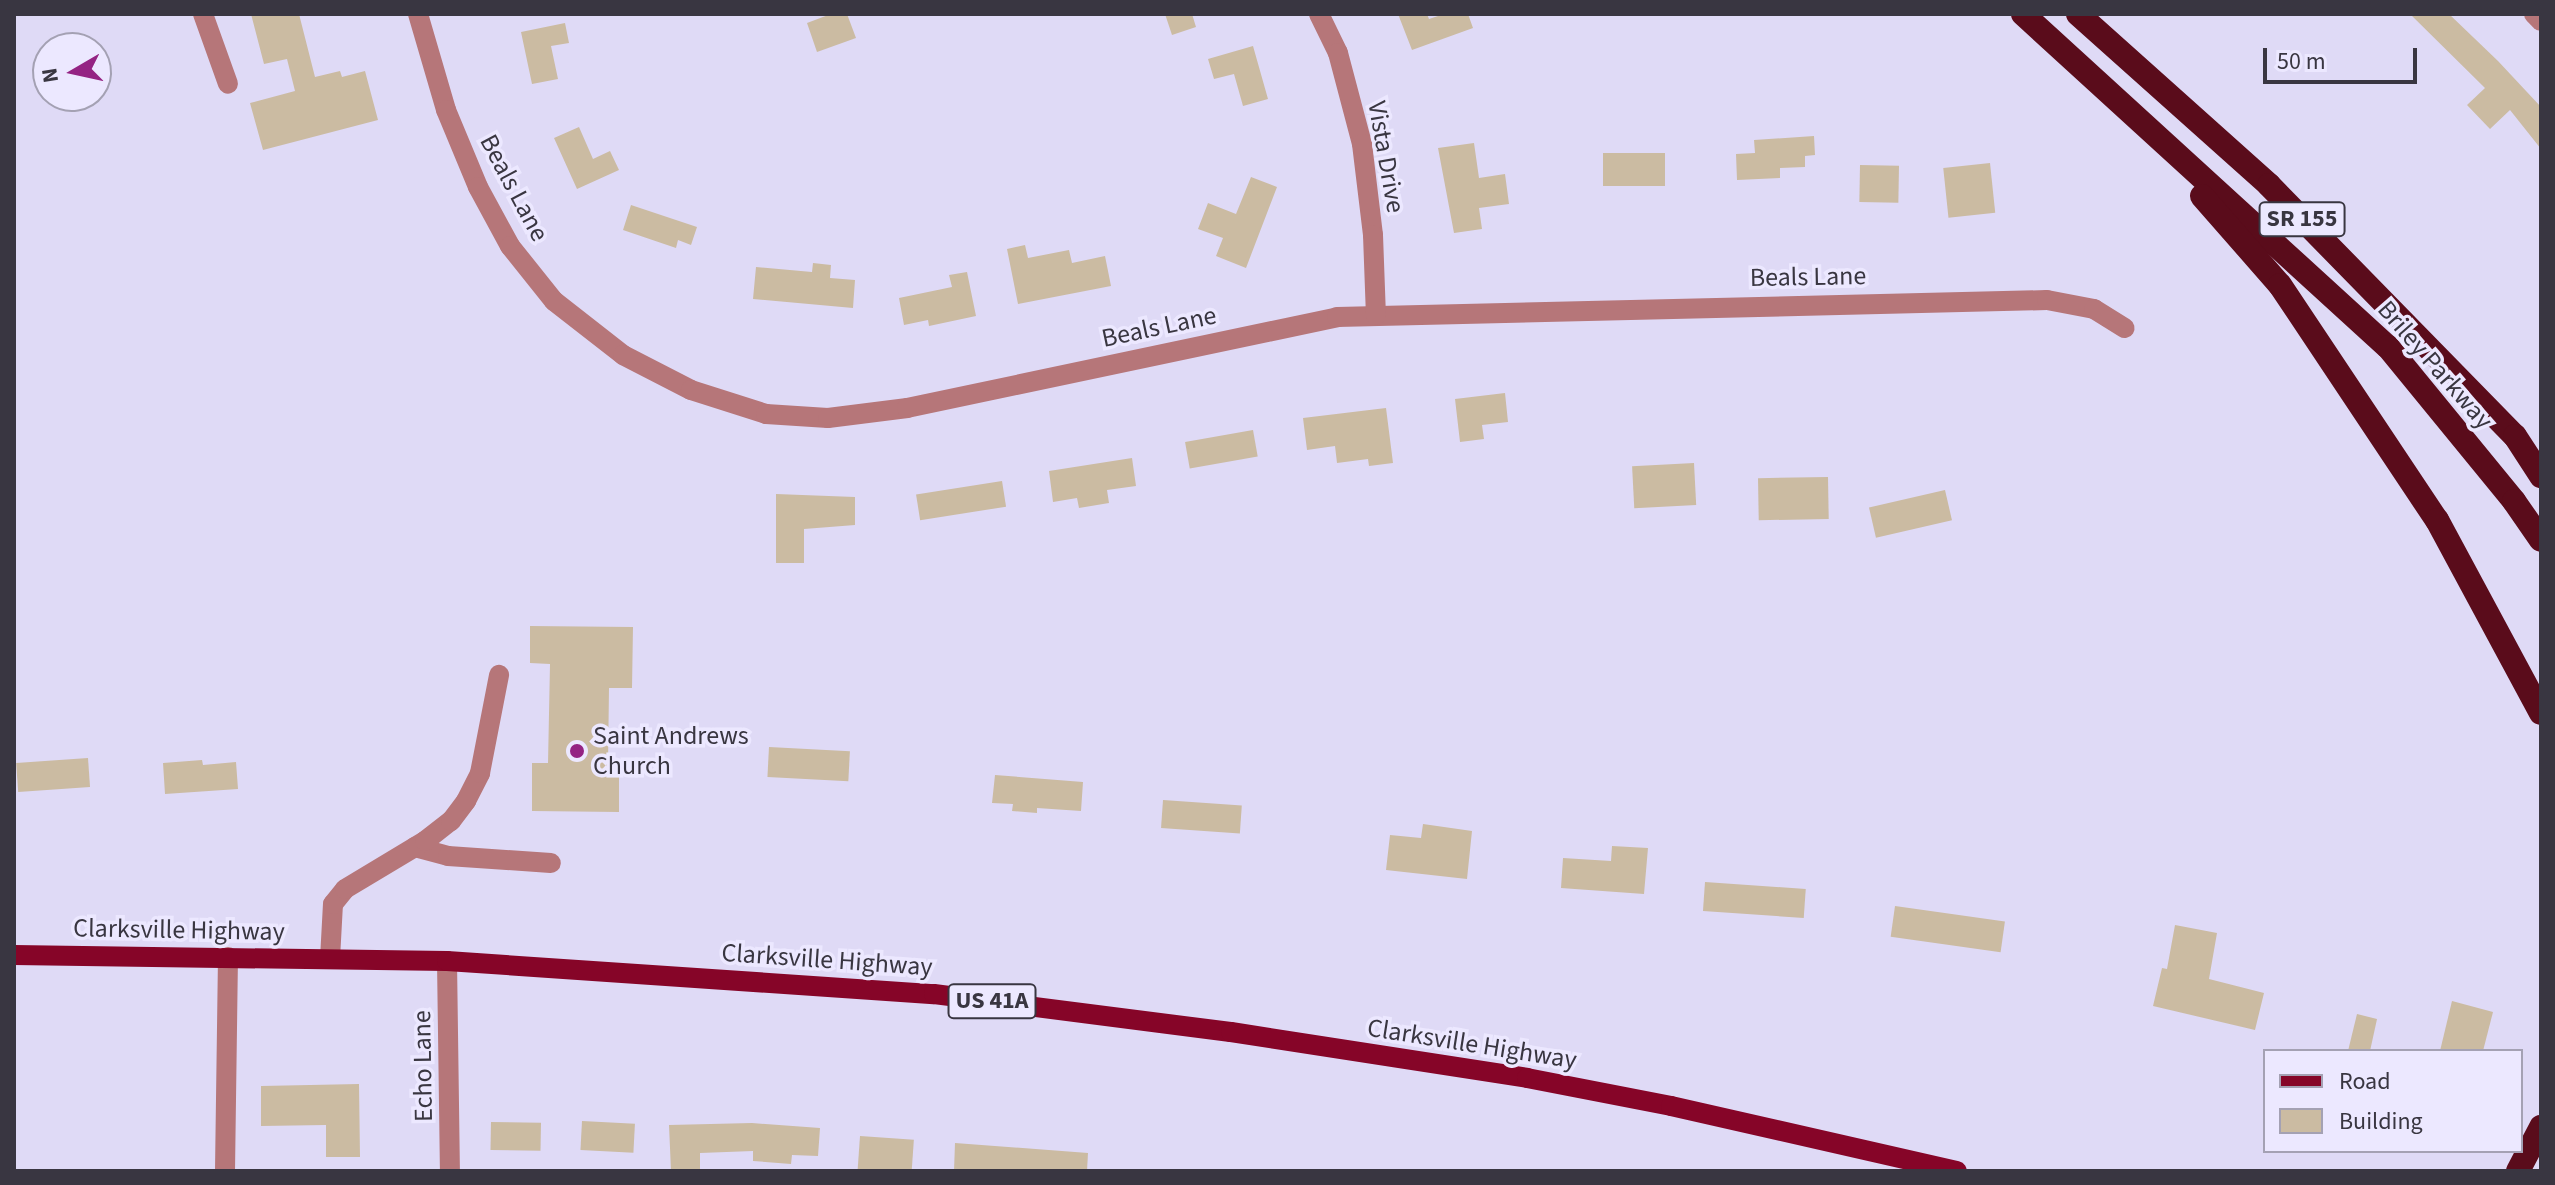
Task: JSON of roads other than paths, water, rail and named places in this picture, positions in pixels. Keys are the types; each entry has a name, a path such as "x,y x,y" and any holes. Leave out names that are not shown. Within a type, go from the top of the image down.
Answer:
{"highway":[{"name":"Briley Parkway","path":"2023,14 2388,347 2514,501 2541,540"},
{"name":"Briley Parkway","path":"2078,14 2269,185 2515,436 2541,476"},
{"path":"2130,113 2280,285 2437,520 2541,713"},
{"path":"2515,436 2541,467"},
{"path":"2518,1171 2541,1127"}],"main road":[{"name":"Clarksville Highway","path":"14,955 447,961 633,971 934,994 1231,1032 1541,1081 1686,1109 1957,1171"}],"street":[{"path":"203,14 228,84"},
{"name":"Beals Lane","path":"418,14 446,110 478,187 510,246 554,301 623,355 691,390 759,412 828,418 907,408 1337,317 2047,300 2094,309 2124,328"},
{"name":"Vista Drive","path":"1319,14 1338,53 1362,144 1373,235 1376,315"},
{"path":"2534,14 2541,21"},
{"path":"330,959 333,904 345,889 415,847 451,821 480,773 499,675"},
{"path":"415,847 448,856 551,863"},
{"path":"225,1171 228,957"},
{"name":"Echo Lane","path":"447,961 450,1171"}],"place":[{"name":"Saint Andrews Church","path":"577,751"}]}
